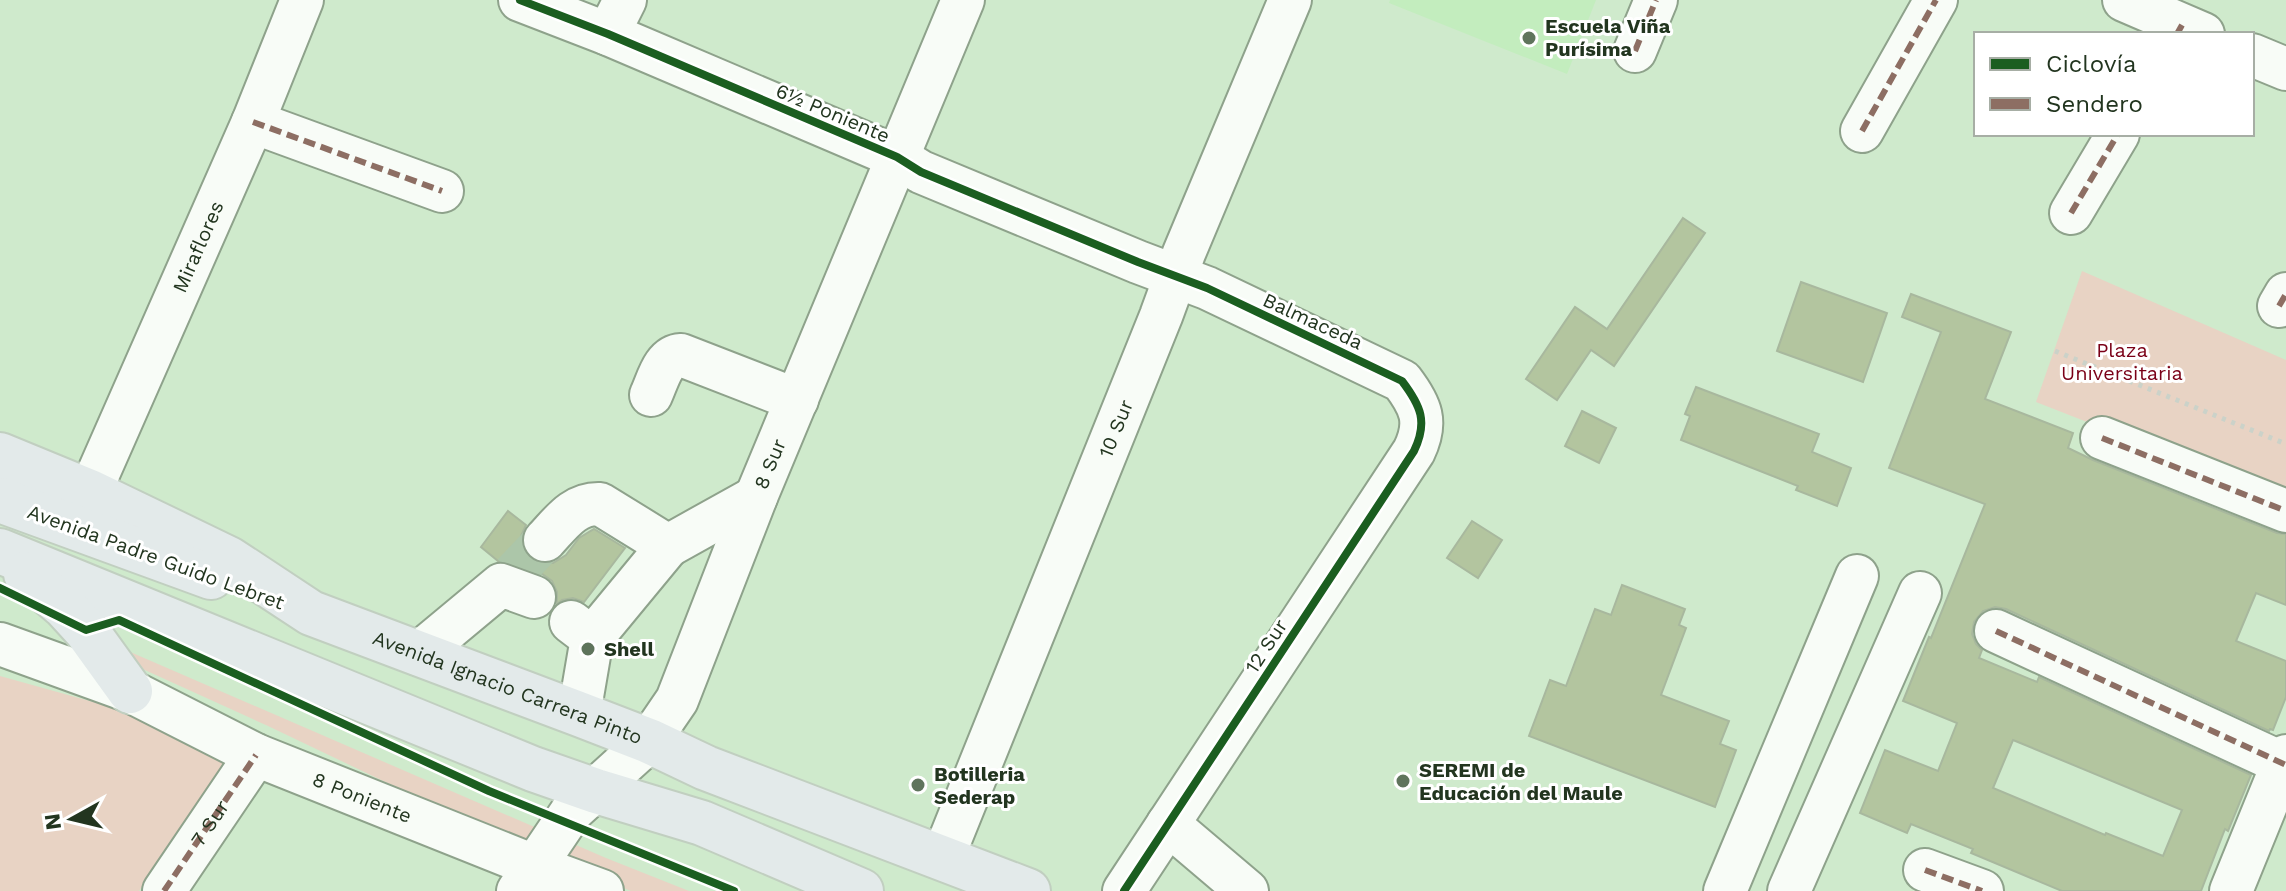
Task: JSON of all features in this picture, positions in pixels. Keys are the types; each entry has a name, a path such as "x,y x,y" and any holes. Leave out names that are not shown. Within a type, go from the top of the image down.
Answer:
{"main road":[{"name":"Avenida Ignacio Carrera Pinto","path":"0,455 90,492 229,559 311,613 649,741 706,768 1028,891"},
{"name":"Avenida Padre Guido Lebret","path":"0,500 311,613"},
{"path":"0,552 65,607 86,630 130,691"},
{"path":"0,552 533,769 702,823 861,891"}],"street":[{"name":"Miraflores","path":"90,492 253,122 302,0"},
{"name":"6½ Poniente","path":"520,0 617,17 897,157 921,172 1176,275"},
{"name":"8 Sur","path":"526,879 572,811 649,741 677,700 756,497 963,0"},
{"name":"10 Sur","path":"943,857 1176,275 1290,0"},
{"path":"1635,51 1656,0"},
{"path":"1862,131 1936,0"},
{"path":"2124,0 2187,31"},
{"path":"2254,56 2286,69"},
{"path":"253,122 442,191"},
{"path":"2071,213 2117,136"},
{"name":"Balmaceda","path":"1176,275 1402,381 1414,396 1421,414"},
{"path":"651,395 668,360 673,355 681,355 797,400"},
{"name":"12 Sur","path":"1124,891 1414,451 1422,434 1421,414"},
{"path":"2102,438 2286,511"},
{"path":"579,714 580,630 668,546 756,497"},
{"path":"545,540 573,511 589,503 600,504 668,546"},
{"path":"1725,891 1857,576"},
{"path":"418,654 516,585"},
{"path":"1789,891 1920,593"},
{"path":"1996,631 2285,761 2231,891"},
{"name":"8 Poniente","path":"0,644 130,691 256,755 526,879 602,891"},
{"name":"7 Sur","path":"164,891 256,755"},
{"path":"1168,824 1247,891"},
{"path":"1933,880 1982,891"}],"path":[{"path":"2055,351 2286,444"}],"shaded area":[{"name":"Escuela Viña Purísima","path":"1390,0 1596,0 1567,74 1389,3"}],"green space":[{"name":"Plaza Universitaria","path":"2082,271 2286,360 2286,500 2036,402"},
{"path":"128,651 689,891 631,891 532,852 136,666"},
{"path":"0,676 122,710 226,762 139,891 0,891"}],"building":[{"path":"1683,218 1705,233 1614,366 1591,350 1557,400 1526,379 1575,307 1607,329"},
{"path":"1801,282 1887,313 1863,382 1777,351"},
{"path":"1911,294 2011,332 1985,399 2073,433 2068,448 2093,460 2286,534 2286,605 2256,593 2236,641 2286,661 2286,697 2273,730 2269,731 2006,609 1995,607 1983,611 1974,622 1972,634 1982,650 1979,658 2037,682 2039,677 2251,775 2228,831 2225,829 2201,891 2062,891 1911,824 1907,833 1860,813 1885,750 1938,771 1957,723 1903,701 1985,504 1889,468 1941,332 1902,317","holes":["2013,740 2182,810 2163,856 1993,788"]},
{"path":"1696,387 1819,434 1812,452 1851,468 1837,506 1796,490 1798,486 1681,440 1690,416 1685,414"},
{"path":"1582,411 1616,428 1599,463 1565,446"},
{"path":"508,511 526,525 521,536 522,548 529,558 539,563 553,563 566,555 579,538 594,529 625,548 584,602 573,598 557,604 557,592 552,581 542,574 498,561 481,547"},
{"path":"1472,521 1502,540 1478,578 1447,558"},
{"path":"1622,585 1685,609 1679,625 1686,628 1661,695 1729,721 1720,744 1736,750 1715,807 1529,736 1550,680 1566,686 1595,609 1611,615"}],"tunnel":[{"path":"513,574 545,540"}],"marked path":[{"path":"1635,51 1656,0"},
{"path":"1862,131 1936,0"},
{"path":"2178,32 2182,25"},
{"path":"253,122 442,191"},
{"path":"2071,213 2117,136"},
{"path":"2279,306 2286,294"},
{"path":"2102,438 2286,511"},
{"path":"1996,631 2286,765"},
{"path":"164,891 256,755"},
{"path":"1925,870 1982,891"}],"cycle path":[{"path":"520,0 608,34 897,157 921,172 1207,288 1402,381 1409,390 1418,406 1421,423 1414,451 1124,891"},
{"path":"0,588 86,630 119,620 489,791 734,891"}],"place":[{"name":"Escuela Viña Purísima","path":"1529,38"},
{"name":"Shell","path":"588,649"},
{"name":"SEREMI de Educación del Maule","path":"1403,781"},
{"name":"Botilleria Sederap","path":"918,785"}]}
